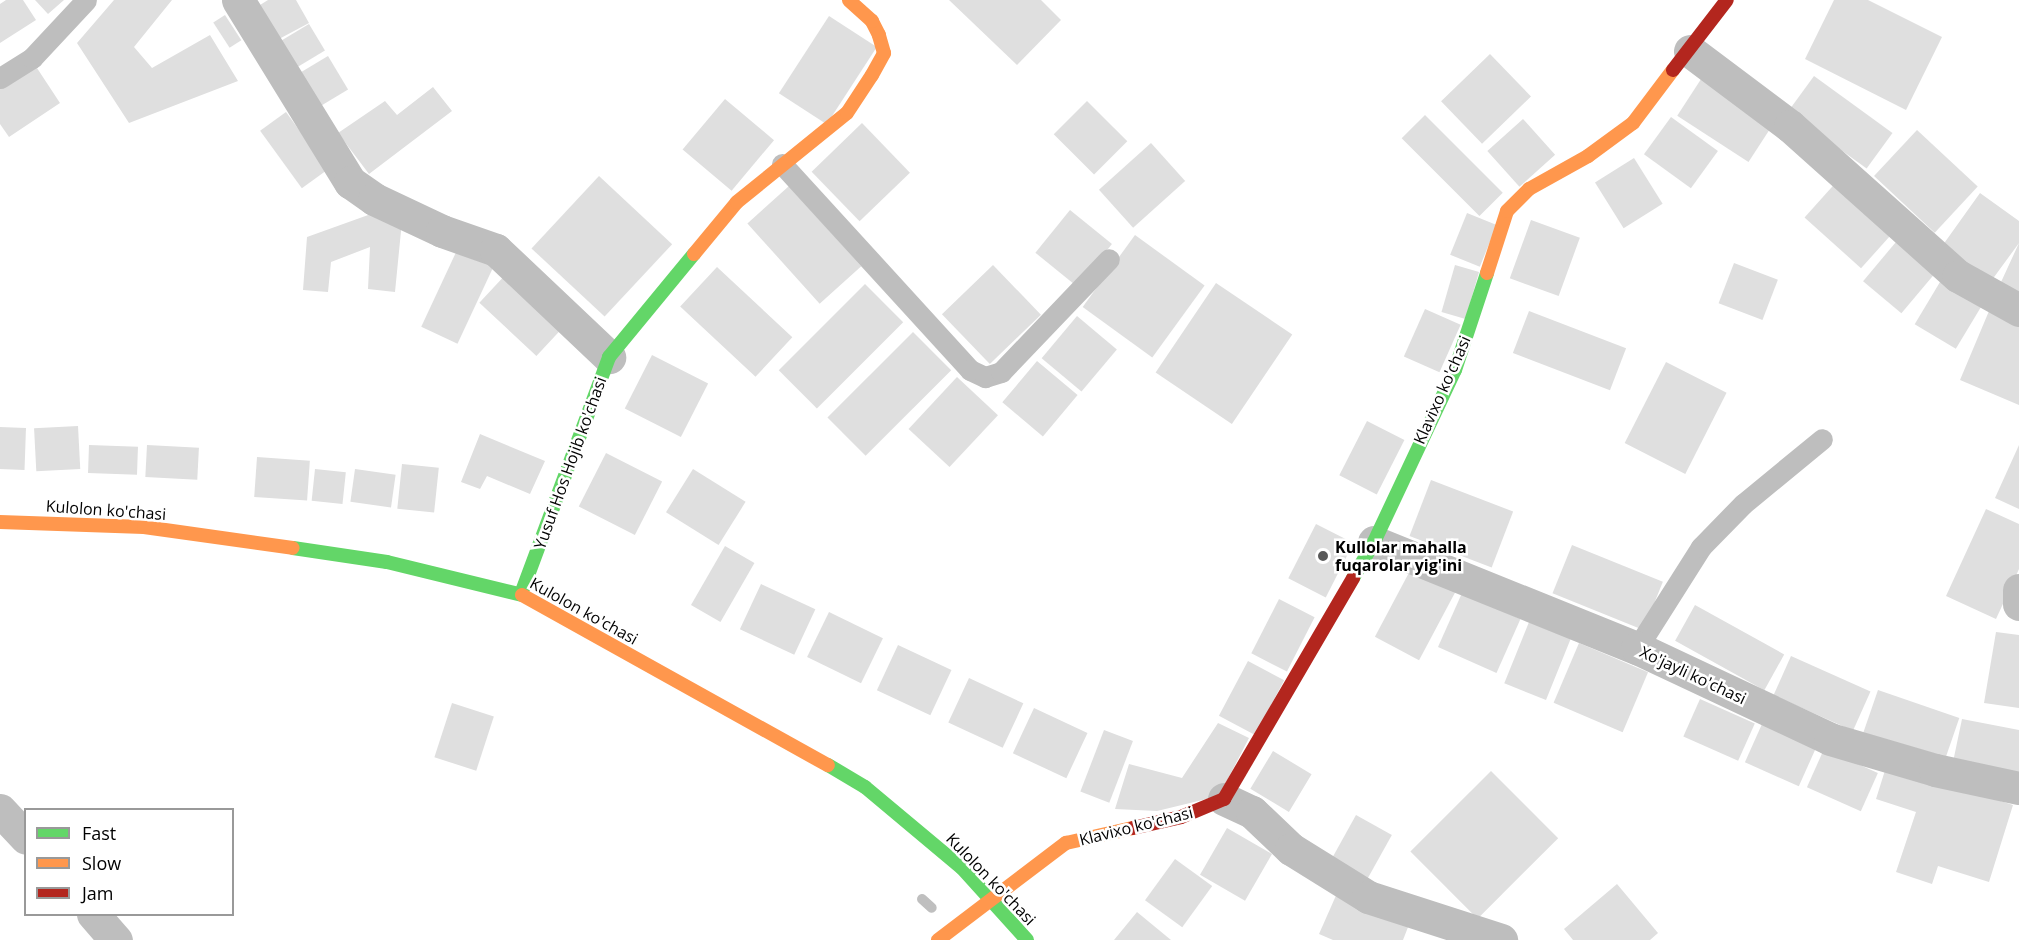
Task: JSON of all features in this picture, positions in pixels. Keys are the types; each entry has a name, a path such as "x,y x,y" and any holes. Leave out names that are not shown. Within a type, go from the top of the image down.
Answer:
{"street":[{"name":"Yusuf Hos Hojib ko'chasi","path":"238,0 350,182 374,199 442,231 496,250 609,357 521,594"},
{"path":"609,357 736,202 847,113 884,53 872,21 849,0"},
{"name":"Klavixo ko'chasi","path":"938,940 990,897 1066,843 1181,817 1224,799 1374,542 1455,370 1508,211 1529,189 1588,156 1633,123 1727,0"},
{"path":"1690,51 1790,126 1958,276 2019,310"},
{"name":"Kulolon ko'chasi","path":"0,522 144,527 387,562 521,594 831,765 896,811 990,897 1027,940"},
{"name":"Xo'jayli ko'chasi","path":"1374,542 1637,648 1830,739 1935,770 2019,788"},
{"path":"2019,590 2019,604"},
{"path":"1224,799 1252,812 1291,849 1368,897 1501,940"},
{"path":"0,810 24,836"},
{"path":"94,916 116,940"}],"lane":[{"path":"0,78 56,35 86,0"},
{"path":"782,164 970,370 985,377 1001,372 1109,258"},
{"path":"1637,648 1701,547 1743,504 1822,439"}],"building":[{"path":"6,0 23,0 36,20 0,43 0,4"},
{"path":"35,0 64,0 48,14"},
{"path":"114,0 172,0 134,47 152,68 210,35 238,81 129,123 77,43"},
{"path":"268,0 296,0 309,23 279,39 260,5"},
{"path":"949,0 1041,0 1061,20 1017,65"},
{"path":"1834,0 1868,0 1942,37 1906,110 1805,59"},
{"path":"225,15 241,40 230,48 213,23"},
{"path":"829,16 877,47 827,124 779,93"},
{"path":"309,24 325,51 296,68 280,42"},
{"path":"1490,54 1531,96 1482,144 1441,101"},
{"path":"328,56 348,89 319,107 299,74"},
{"path":"35,65 60,103 9,137 0,124 0,88"},
{"path":"1705,73 1776,119 1749,162 1677,116"},
{"path":"1814,76 1892,133 1867,169 1788,112"},
{"path":"433,87 452,111 369,174 338,133 385,101 397,115"},
{"path":"725,99 774,140 732,191 683,150"},
{"path":"1087,101 1127,141 1094,175 1054,134"},
{"path":"286,112 328,169 302,188 260,131"},
{"path":"1425,115 1503,193 1479,216 1402,138"},
{"path":"1671,117 1718,151 1691,188 1644,154"},
{"path":"1523,119 1555,155 1519,187 1487,151"},
{"path":"862,123 910,173 860,221 812,172"},
{"path":"1917,130 1978,187 1935,233 1874,176"},
{"path":"1151,143 1185,181 1133,228 1099,190"},
{"path":"1634,158 1663,204 1624,228 1595,182"},
{"path":"599,176 672,244 605,317 531,248"},
{"path":"1840,178 1896,229 1861,268 1805,217"},
{"path":"789,186 861,266 820,304 747,223"},
{"path":"1980,193 2019,221 2019,243 1989,284 1940,249"},
{"path":"1070,210 1112,244 1077,287 1035,253"},
{"path":"1467,213 1497,225 1480,267 1450,255"},
{"path":"371,214 402,221 395,292 368,289 370,247 331,262 328,292 303,290 307,237"},
{"path":"1531,220 1580,238 1559,296 1510,278"},
{"path":"1135,235 1205,286 1152,358 1083,307"},
{"path":"1901,236 1939,268 1901,313 1863,281"},
{"path":"2019,243 2019,303 1996,293"},
{"path":"458,248 494,265 457,344 421,327"},
{"path":"1734,263 1778,280 1762,320 1719,303"},
{"path":"993,265 1041,315 990,364 942,314"},
{"path":"1455,265 1479,272 1466,319 1441,312"},
{"path":"717,267 792,337 756,377 680,306"},
{"path":"508,272 565,325 536,356 479,303"},
{"path":"1943,277 1984,302 1956,349 1915,324"},
{"path":"1216,283 1292,334 1232,424 1156,373"},
{"path":"865,284 903,322 817,408 779,370"},
{"path":"1425,309 1461,325 1439,372 1404,357"},
{"path":"1529,311 1626,348 1610,390 1513,353"},
{"path":"1989,311 2019,323 2019,405 1960,380"},
{"path":"1077,316 1117,349 1081,392 1042,358"},
{"path":"913,332 951,370 866,456 827,418"},
{"path":"652,355 708,384 681,437 625,408"},
{"path":"1037,361 1078,395 1043,436 1002,402"},
{"path":"1666,362 1727,393 1685,474 1625,443"},
{"path":"957,377 998,415 950,467 909,429"},
{"path":"1367,421 1404,440 1377,494 1339,475"},
{"path":"78,426 80,469 36,471 34,428"},
{"path":"0,427 26,428 25,470 0,469"},
{"path":"480,434 545,461 530,494 487,476 480,489 461,482"},
{"path":"89,445 138,447 137,475 88,473"},
{"path":"147,445 199,448 197,480 145,477"},
{"path":"2019,445 2019,509 1995,498"},
{"path":"606,453 662,482 635,535 579,506"},
{"path":"257,457 310,461 307,501 254,497"},
{"path":"402,464 439,468 434,513 397,509"},
{"path":"315,469 346,472 342,504 312,501"},
{"path":"355,469 396,475 391,507 350,502"},
{"path":"693,469 746,502 719,545 666,512"},
{"path":"1431,480 1513,512 1492,568 1409,536"},
{"path":"1986,509 2019,524 2019,569 1996,619 1946,596"},
{"path":"1316,524 1353,543 1326,597 1288,578"},
{"path":"1572,545 1663,582 1643,630 1553,593"},
{"path":"725,546 754,563 720,622 691,605"},
{"path":"1412,567 1456,590 1419,660 1375,637"},
{"path":"761,584 815,609 794,655 740,629"},
{"path":"1462,593 1520,619 1496,673 1438,647"},
{"path":"1279,599 1315,617 1287,672 1251,653"},
{"path":"1695,605 1784,654 1764,690 1675,641"},
{"path":"829,612 883,638 861,683 807,657"},
{"path":"1529,622 1571,639 1546,700 1504,683"},
{"path":"1996,632 2019,635 2019,708 1984,703"},
{"path":"1579,643 1648,672 1623,732 1554,703"},
{"path":"898,645 951,670 930,715 877,690"},
{"path":"1791,656 1870,691 1853,731 1774,695"},
{"path":"1248,661 1284,680 1255,735 1219,716"},
{"path":"969,678 1023,703 1003,748 948,722"},
{"path":"1878,690 1959,718 1945,761 1863,733"},
{"path":"1700,699 1755,723 1738,761 1683,736"},
{"path":"452,703 494,717 476,771 434,757"},
{"path":"1034,708 1087,733 1066,778 1013,753"},
{"path":"1962,719 2019,730 2019,776 1953,762"},
{"path":"1218,723 1249,738 1219,796 1157,811 1115,809 1129,764 1182,778"},
{"path":"1762,724 1816,748 1799,786 1745,762"},
{"path":"1104,730 1133,741 1109,803 1080,792"},
{"path":"1824,749 1878,773 1861,811 1807,787"},
{"path":"1273,751 1312,774 1289,812 1250,789"},
{"path":"1887,764 2013,805 1989,882 1938,866 1932,884 1896,872 1916,812 1876,799"},
{"path":"1491,771 1558,838 1478,919 1410,852"},
{"path":"1356,815 1392,835 1366,882 1330,862"},
{"path":"1227,828 1272,854 1245,901 1200,875"},
{"path":"1175,859 1212,886 1182,927 1145,900"},
{"path":"1617,884 1658,933 1650,940 1573,940 1564,929"},
{"path":"1338,891 1410,922 1403,940 1333,940 1319,934"},
{"path":"1137,912 1171,940 1114,940"}],"waterway":[{"path":"922,899 932,908"}],"traffic: fast":[{"path":"521,594 609,357 694,254"},
{"path":"1353,578 1374,542 1455,370 1487,273"},
{"path":"293,548 387,562 522,595"},
{"path":"828,765 865,787 962,868 1027,940"}],"traffic: slow":[{"path":"694,254 737,202 847,113 872,75 884,53 879,35 872,21 849,0"},
{"path":"1487,273 1507,211 1529,189 1588,156 1633,123 1673,70"},
{"path":"0,522 144,527 293,548"},
{"path":"522,595 828,765"},
{"path":"938,940 1066,843 1133,828"}],"traffic: jam":[{"path":"1673,70 1727,0"},
{"path":"1133,828 1181,817 1224,799 1353,578"}],"place":[{"name":"Kullolar mahalla fuqarolar yig'ini","path":"1323,556"}]}
